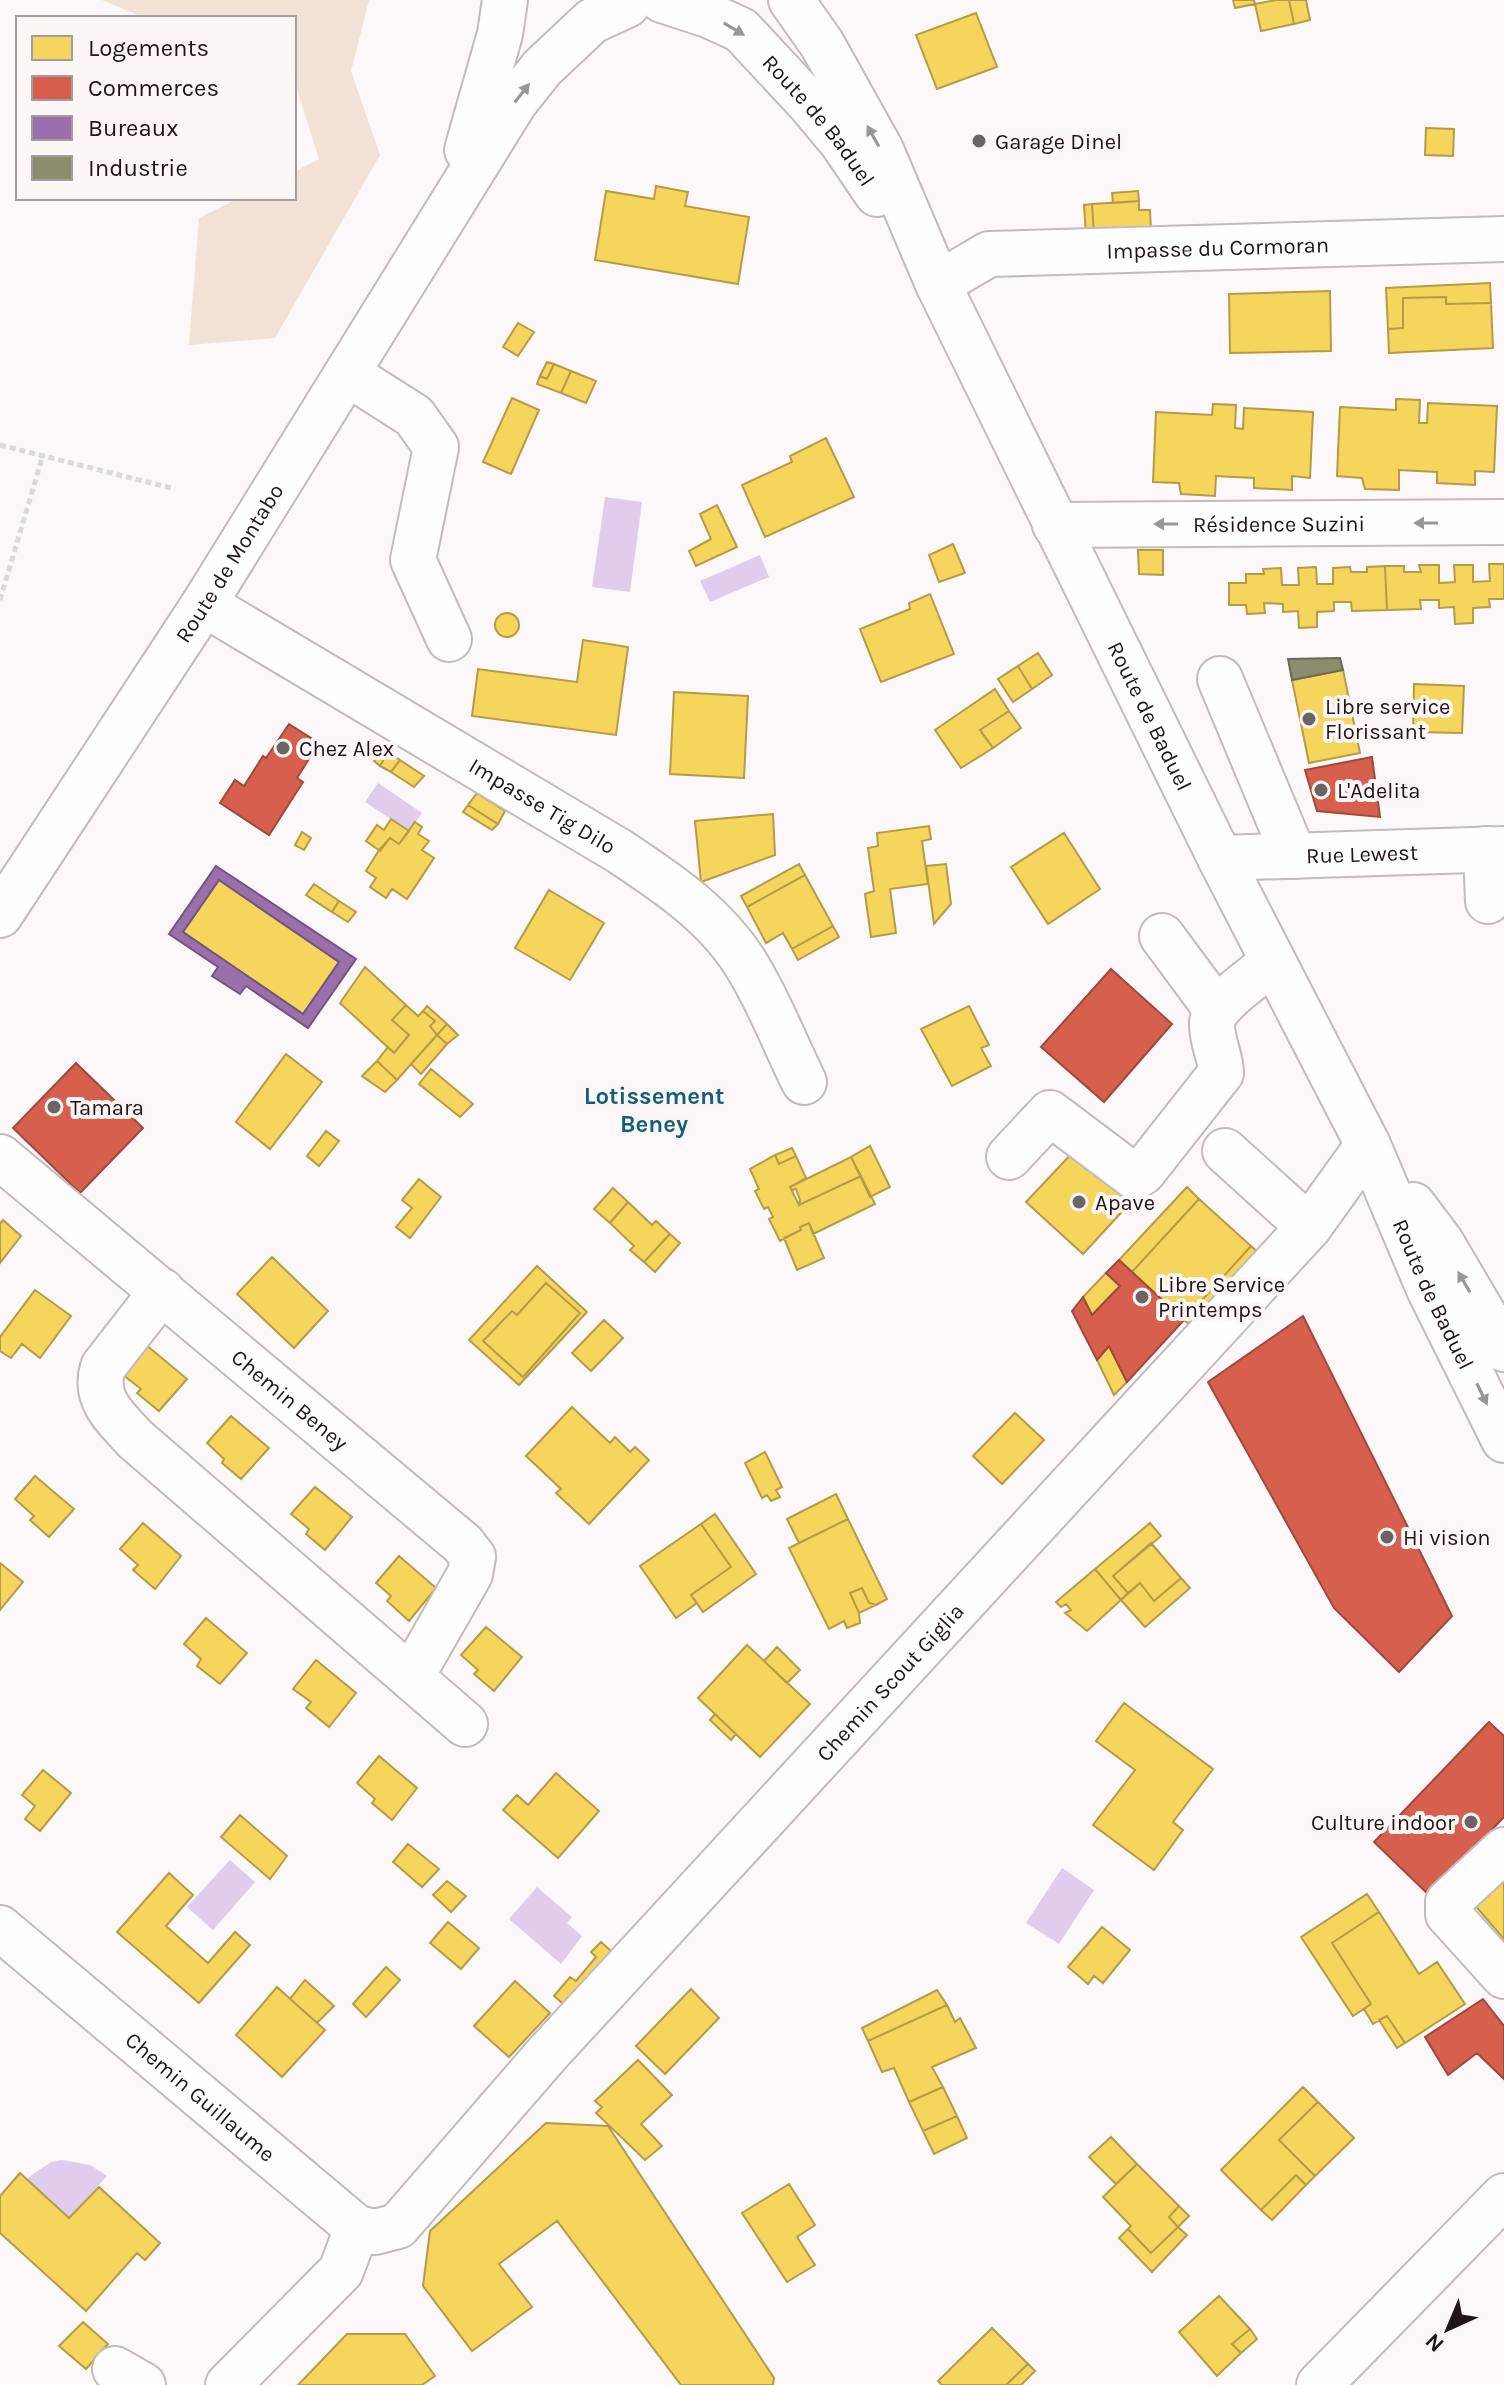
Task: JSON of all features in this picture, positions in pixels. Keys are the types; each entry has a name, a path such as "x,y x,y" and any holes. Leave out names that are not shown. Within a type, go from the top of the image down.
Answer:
{"street":[{"name":"Route de Montabo","path":"450,205 482,102 500,34 505,0"},
{"name":"Route de Montabo","path":"0,915 204,604 515,102 542,68 592,21 636,1"},
{"name":"Route de Baduel","path":"636,1 708,15 741,30 841,141 938,284"},
{"name":"Route de Baduel","path":"792,1 822,44 881,150 938,284 1220,858 1368,1145 1429,1289 1504,1440"},
{"name":"Impasse du Cormoran","path":"938,284 989,254 1504,239"},
{"path":"348,374 414,416 436,447 413,560 449,639"},
{"name":"Résidence Suzini","path":"1055,525 1504,522"},
{"name":"Impasse Tig Dilo","path":"204,604 670,884 727,939 750,970 804,1082"},
{"path":"1220,679 1294,856"},
{"path":"1488,901 1495,849"},
{"name":"Rue Lewest","path":"1220,858 1495,849"},
{"path":"1162,936 1216,1009"},
{"path":"1009,1157 1050,1113 1135,1177 1143,1172 1221,1073 1212,1024 1216,1009 1273,962"},
{"name":"Route de Baduel","path":"1368,1145 1441,1242 1504,1349"},
{"name":"Chemin Scout Giglia","path":"357,2228 375,2232 398,2226 548,2053 1309,1227 1368,1145"},
{"path":"1225,1151 1309,1227"},
{"name":"Chemin Beney","path":"0,1157 463,1544 473,1557 470,1574 411,1677"},
{"path":"162,1291 103,1367 99,1380 106,1407 135,1439 465,1724"},
{"path":"1504,1850 1448,1902 1448,1914 1504,1976"},
{"name":"Chemin Guillaume","path":"0,1928 357,2228"},
{"path":"1319,2385 1504,2196"},
{"path":"228,2385 341,2271 357,2228"}],"path":[{"path":"0,445 175,489"},
{"path":"0,600 43,455"}],"shaded area":[{"path":"102,0 369,0 351,71 380,155 275,338 189,345 199,218 235,200 296,200 296,171 319,159 296,86 296,16 140,16"},
{"path":"605,497 642,502 630,592 592,587"},
{"path":"760,555 769,577 710,602 700,581"},
{"path":"378,783 422,813 409,831 365,802"},
{"path":"230,1860 255,1882 213,1930 187,1907"},
{"path":"1062,1868 1094,1890 1059,1944 1026,1923"},
{"path":"537,1887 572,1917 567,1923 582,1936 561,1964 509,1919"},
{"path":"62,2160 90,2165 107,2176 69,2218 26,2179 51,2162"}],"building: Logements":[{"path":"1233,0 1254,0 1255,4 1235,8"},
{"path":"1289,0 1294,24 1261,31 1255,4"},
{"path":"1289,0 1306,0 1310,20 1294,24"},
{"path":"976,13 997,67 937,89 916,35"},
{"path":"1426,128 1454,129 1453,156 1425,155"},
{"path":"656,186 688,192 685,206 749,217 738,284 595,260 606,191 654,199"},
{"path":"1138,191 1139,201 1113,203 1112,193"},
{"path":"1139,201 1139,210 1150,210 1151,232 1094,235 1092,204"},
{"path":"1092,204 1094,235 1086,236 1084,205"},
{"path":"1490,283 1491,303 1446,304 1446,297 1403,298 1403,328 1388,329 1386,288"},
{"path":"1330,291 1331,351 1230,353 1229,294"},
{"path":"1446,297 1446,304 1491,303 1493,348 1389,353 1388,329 1403,328 1403,298"},
{"path":"518,323 534,332 518,356 503,347"},
{"path":"547,362 554,364 547,379 540,376"},
{"path":"554,364 571,371 561,393 537,384 540,376 547,379"},
{"path":"571,371 596,381 586,403 561,393"},
{"path":"512,398 539,410 511,474 483,462"},
{"path":"1396,399 1420,400 1419,423 1427,423 1428,403 1497,406 1494,472 1475,471 1475,485 1437,483 1437,472 1399,470 1399,490 1365,489 1362,478 1337,476 1340,407 1396,410"},
{"path":"1213,404 1236,405 1235,428 1243,429 1244,408 1313,412 1310,478 1292,476 1292,490 1254,488 1254,478 1216,476 1215,496 1181,494 1179,483 1153,482 1156,412 1212,415"},
{"path":"826,438 854,497 765,537 742,485 792,462 790,456"},
{"path":"717,505 737,547 696,566 689,551 711,539 700,514"},
{"path":"953,544 965,573 939,582 929,555"},
{"path":"1138,550 1163,550 1163,575 1139,574"},
{"path":"1489,564 1504,564 1504,599 1489,599 1490,607 1473,608 1473,623 1455,624 1454,607 1439,608 1439,600 1420,600 1421,609 1387,610 1385,566 1404,566 1404,572 1421,572 1419,565 1439,565 1439,583 1455,582 1454,565 1473,565 1473,582 1490,581"},
{"path":"1385,566 1387,610 1352,611 1351,602 1334,602 1334,611 1317,612 1317,627 1299,628 1298,611 1283,612 1283,604 1264,603 1265,613 1247,614 1246,605 1229,605 1229,583 1246,583 1246,574 1264,574 1263,569 1281,568 1282,585 1299,585 1298,568 1316,567 1317,584 1333,584 1333,568 1350,567 1351,572 1367,572 1367,567"},
{"path":"930,594 954,654 881,682 860,629 910,609 909,603"},
{"path":"507,613 516,616 519,625 516,634 507,637 498,634 495,625 498,616"},
{"path":"583,640 628,647 616,735 472,716 478,669 577,682"},
{"path":"1038,653 1052,675 1032,689 1018,666"},
{"path":"1018,666 1032,689 1013,702 998,679"},
{"path":"1343,670 1360,753 1309,763 1292,680"},
{"path":"1414,684 1464,686 1462,733 1413,732"},
{"path":"995,689 1009,711 980,730 993,748 961,768 935,730"},
{"path":"674,692 748,696 744,778 670,774"},
{"path":"1009,711 1021,728 993,748 980,730"},
{"path":"384,749 388,752 380,766 374,761"},
{"path":"388,752 400,760 391,772 380,766"},
{"path":"400,760 424,776 414,787 391,772"},
{"path":"477,793 505,811 498,824 468,805"},
{"path":"468,805 498,824 492,830 463,812"},
{"path":"773,814 775,855 701,882 695,821"},
{"path":"391,819 409,831 399,844 390,838 380,851 366,841 377,825 384,830"},
{"path":"415,822 422,827 418,834 429,841 422,850 434,858 407,899 392,889 386,898 370,887 376,878 366,871 390,838 399,844"},
{"path":"929,826 931,839 922,841 928,884 890,889 896,933 871,937 865,894 874,891 868,848 878,846 877,833"},
{"path":"302,832 311,838 304,850 295,845"},
{"path":"1064,833 1100,889 1048,924 1011,867"},
{"path":"799,864 805,875 747,907 741,896"},
{"path":"946,864 951,904 934,924 926,866"},
{"path":"805,875 833,926 792,949 783,933 766,943 747,907"},
{"path":"219,880 339,962 303,1014 183,932"},
{"path":"314,884 339,901 332,912 306,895"},
{"path":"549,890 604,923 570,980 515,948"},
{"path":"339,901 356,912 348,922 332,912"},
{"path":"833,926 839,937 798,960 792,949"},
{"path":"365,967 406,1005 392,1020 409,1035 394,1053 340,1003"},
{"path":"406,1005 418,1016 423,1011 435,1021 430,1026 437,1035 397,1080 377,1061 388,1047 394,1053 409,1035 392,1020"},
{"path":"427,1006 447,1024 437,1035 430,1026 435,1021 423,1011"},
{"path":"969,1006 989,1045 981,1048 991,1066 952,1086 921,1029"},
{"path":"447,1024 458,1035 447,1044 437,1035"},
{"path":"437,1035 447,1044 421,1074 411,1064"},
{"path":"286,1054 322,1082 270,1149 236,1122"},
{"path":"377,1061 397,1080 385,1092 362,1076"},
{"path":"431,1069 473,1104 460,1117 419,1084"},
{"path":"326,1131 339,1141 319,1166 307,1156"},
{"path":"870,1146 890,1187 870,1197 851,1157"},
{"path":"792,1148 796,1156 779,1164 775,1155"},
{"name":"Apave","path":"1075,1150 1131,1202 1083,1254 1026,1202"},
{"path":"775,1155 779,1164 796,1156 806,1178 790,1187 799,1205 861,1176 875,1204 813,1234 809,1223 780,1241 769,1219 773,1217 768,1207 764,1209 755,1191 759,1189 750,1169"},
{"path":"851,1157 861,1176 799,1205 796,1189 790,1187"},
{"path":"419,1179 441,1197 410,1238 396,1227 412,1208 402,1200"},
{"path":"1187,1187 1199,1199 1132,1272 1119,1260"},
{"path":"613,1188 628,1202 610,1223 594,1209"},
{"path":"1199,1199 1251,1246 1184,1320 1132,1272"},
{"path":"628,1202 652,1225 656,1221 670,1234 644,1262 630,1250 634,1246 610,1223"},
{"path":"3,1220 21,1236 0,1263 0,1224"},
{"path":"809,1223 824,1258 797,1270 784,1238"},
{"path":"670,1234 680,1243 655,1272 644,1262"},
{"path":"1251,1246 1269,1262 1201,1335 1184,1320"},
{"path":"272,1257 328,1311 294,1348 237,1294"},
{"path":"537,1266 587,1312 519,1385 469,1340","holes":["546,1283 580,1313 523,1377 483,1341 512,1311 517,1315"]},
{"path":"1106,1273 1120,1286 1092,1315 1083,1297"},
{"path":"546,1283 580,1313 523,1377 483,1341 512,1311 517,1315"},
{"path":"35,1290 71,1316 40,1358 22,1344 11,1358 0,1351 0,1337"},
{"path":"604,1320 623,1338 591,1371 572,1353"},
{"path":"145,1344 187,1379 159,1411 137,1393 141,1389 122,1374"},
{"path":"1109,1346 1127,1382 1114,1395 1097,1360"},
{"path":"572,1407 610,1443 615,1437 630,1452 635,1447 649,1460 589,1524 556,1493 561,1489 526,1456"},
{"path":"1015,1413 1044,1440 1002,1484 973,1456"},
{"path":"231,1416 269,1448 241,1479 222,1463 224,1459 207,1443"},
{"path":"765,1452 782,1487 776,1490 780,1497 771,1501 767,1495 762,1498 745,1463"},
{"path":"35,1476 74,1509 49,1537 30,1520 34,1516 15,1499"},
{"path":"315,1487 352,1517 325,1550 306,1534 309,1529 291,1514"},
{"path":"836,1494 848,1519 799,1543 787,1519"},
{"path":"715,1514 756,1574 703,1612 691,1595 731,1567 701,1524"},
{"path":"848,1519 887,1599 876,1605 869,1603 862,1588 850,1593 860,1623 847,1628 844,1621 829,1629 789,1548"},
{"path":"143,1523 181,1556 155,1589 133,1570 138,1565 120,1549"},
{"path":"1150,1523 1161,1536 1113,1576 1128,1593 1121,1600 1095,1569"},
{"path":"701,1524 731,1567 691,1595 697,1603 676,1618 640,1566"},
{"path":"1151,1543 1181,1578 1154,1601 1140,1583 1128,1593 1113,1576"},
{"path":"399,1556 436,1588 409,1621 387,1601 391,1596 376,1583"},
{"path":"0,1563 23,1582 0,1610"},
{"path":"1095,1569 1121,1600 1087,1631 1065,1613 1071,1610 1066,1604 1061,1607 1056,1602"},
{"path":"1181,1578 1190,1588 1145,1627 1121,1600 1140,1583 1154,1601"},
{"path":"862,1588 869,1603 876,1605 859,1613 850,1593"},
{"path":"206,1618 247,1653 220,1684 197,1666 201,1659 184,1644"},
{"path":"486,1627 522,1657 494,1691 474,1674 478,1670 461,1655"},
{"path":"747,1645 810,1704 760,1757 698,1698"},
{"path":"777,1647 800,1670 787,1683 764,1661"},
{"path":"316,1660 356,1693 329,1727 306,1708 311,1702 293,1689"},
{"path":"1124,1703 1213,1769 1173,1822 1183,1830 1154,1870 1093,1825 1135,1770 1096,1741"},
{"path":"715,1714 736,1734 731,1740 710,1720"},
{"path":"379,1756 417,1788 392,1820 372,1803 375,1799 357,1783"},
{"path":"43,1770 71,1793 40,1831 25,1819 35,1806 22,1795"},
{"path":"556,1773 599,1811 558,1858 503,1810 517,1795 528,1805"},
{"path":"240,1815 287,1856 270,1879 221,1837"},
{"path":"408,1844 439,1869 422,1887 393,1862"},
{"path":"169,1873 193,1895 166,1926 208,1963 235,1932 250,1945 199,2003 117,1932"},
{"path":"1504,1877 1504,1939 1473,1903"},
{"path":"447,1881 466,1896 451,1912 433,1895"},
{"path":"1367,1894 1379,1912 1332,1943 1371,2004 1353,2016 1301,1937"},
{"path":"1379,1912 1419,1974 1437,1962 1465,2004 1405,2043 1387,2016 1373,2024 1364,2009 1371,2004 1332,1943"},
{"path":"448,1922 479,1948 461,1969 430,1943"},
{"path":"1102,1927 1130,1950 1103,1983 1094,1976 1088,1984 1068,1967"},
{"path":"601,1942 622,1961 574,2013 554,1996 570,1977 576,1981 596,1957 591,1952"},
{"path":"386,1967 400,1980 366,2017 353,2004"},
{"path":"305,1980 334,2006 317,2023 290,1999"},
{"path":"515,1981 550,2013 509,2057 474,2026"},
{"path":"277,1987 325,2030 282,2077 236,2035"},
{"path":"691,1989 719,2018 665,2074 636,2046"},
{"path":"937,1990 947,2005 868,2041 862,2028"},
{"path":"947,2005 955,2022 960,2018 976,2048 932,2067 943,2087 909,2102 894,2068 882,2072 868,2041"},
{"path":"1387,2016 1405,2043 1397,2048 1379,2020"},
{"path":"638,2060 672,2095 641,2124 662,2146 645,2160 596,2113 602,2107 595,2101"},
{"path":"943,2087 957,2116 923,2131 909,2102"},
{"path":"1303,2087 1318,2102 1279,2140 1315,2176 1306,2185 1296,2175 1261,2210 1221,2170"},
{"path":"1318,2102 1354,2138 1315,2176 1279,2140"},
{"path":"957,2116 967,2138 934,2154 923,2131"},
{"path":"546,2123 608,2126 774,2378 773,2385 681,2385 557,2221 499,2264 532,2307 472,2351 423,2286 430,2231"},
{"path":"1111,2137 1137,2164 1116,2184 1089,2157"},
{"path":"1137,2164 1179,2206 1169,2217 1178,2227 1151,2253 1103,2197"},
{"path":"20,2173 69,2218 99,2187 160,2243 145,2260 137,2253 86,2311 0,2233 0,2196"},
{"path":"1296,2175 1306,2185 1272,2220 1261,2210"},
{"path":"789,2184 815,2225 797,2237 815,2265 787,2282 742,2213"},
{"path":"1179,2206 1189,2216 1178,2227 1169,2217"},
{"path":"1178,2227 1187,2235 1152,2272 1119,2238 1128,2229 1151,2253"},
{"path":"1219,2296 1250,2329 1232,2344 1241,2353 1217,2376 1179,2332"},
{"path":"83,2322 108,2344 86,2369 59,2346"},
{"path":"992,2328 1028,2364 1006,2385 942,2385 938,2381"},
{"path":"1250,2329 1257,2339 1241,2353 1232,2344"},
{"path":"347,2334 405,2334 435,2376 422,2385 298,2385"},
{"path":"1028,2364 1035,2371 1021,2385 1006,2385"}],"building: Commerces":[{"path":"289,724 319,743 297,778 303,782 269,835 220,803 235,780 244,786"},
{"path":"1372,757 1380,817 1317,811 1305,770"},
{"path":"1111,969 1172,1024 1104,1102 1041,1047"},
{"path":"76,1063 143,1128 80,1193 13,1128"},
{"path":"1119,1260 1184,1320 1127,1382 1109,1346 1097,1360 1072,1311 1083,1297 1092,1315 1120,1286 1106,1273"},
{"path":"1303,1316 1452,1616 1399,1672 1334,1608 1208,1382"},
{"path":"1489,1722 1504,1736 1504,1817 1429,1895 1374,1842"},
{"path":"1483,1999 1504,2026 1504,2079 1477,2053 1448,2075 1425,2037"}],"building: Bureaux":[{"path":"216,866 356,959 308,1028 246,986 240,994 212,976 218,967 169,934","holes":["219,880 339,962 303,1014 183,932"]}],"building: Industrie":[{"path":"1340,658 1343,670 1292,680 1288,659"}],"place":[{"name":"Garage Dinel","path":"979,141"},
{"name":"Libre service Florissant","path":"1309,719"},
{"name":"Chez Alex","path":"283,748"},
{"name":"L'Adelita","path":"1321,790"},
{"name":"Tamara","path":"54,1107"},
{"name":"Apave","path":"1079,1202"},
{"name":"Libre Service Printemps","path":"1142,1297"},
{"name":"Hi vision","path":"1387,1537"},
{"name":"Culture indoor","path":"1471,1822"}],"district":[{"name":"Lotissement Beney","path":"654,1110"}]}
